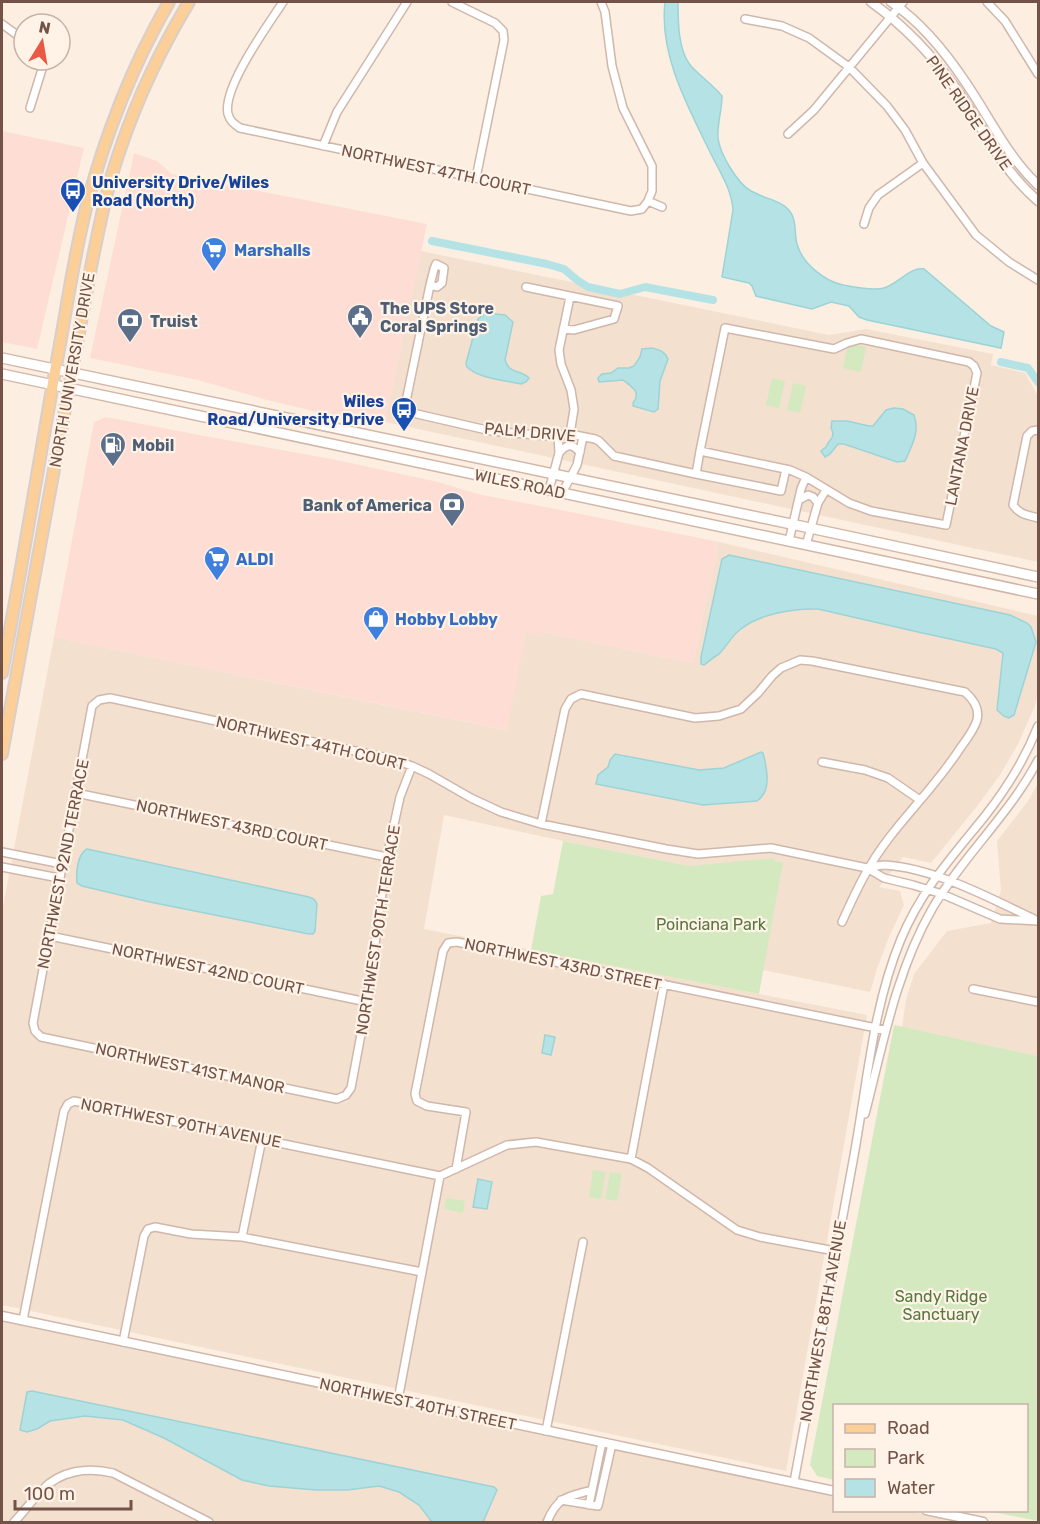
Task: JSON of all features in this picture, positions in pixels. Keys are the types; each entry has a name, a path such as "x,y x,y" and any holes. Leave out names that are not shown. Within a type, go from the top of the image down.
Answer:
{"main road":[{"name":"NORTH UNIVERSITY DRIVE","path":"2,673 79,239 88,201 120,104 169,2"},
{"name":"NORTH UNIVERSITY DRIVE","path":"2,753 90,267 105,200 121,145 149,78 189,2"},
{"name":"WILES ROAD","path":"2,358 1038,577"},
{"name":"WILES ROAD","path":"2,374 1038,594"},
{"path":"16,599 26,618"}],"street":[{"name":"NORTHWEST 47TH COURT","path":"283,2 231,88 228,112 231,121 240,128 632,211 642,209 648,201"},
{"path":"323,146 337,112 407,2"},
{"path":"452,2 495,23 503,32 504,40 476,178"},
{"path":"601,2 605,12 612,66 624,108 652,166 652,191 648,201 662,207"},
{"name":"PINE RIDGE DRIVE","path":"872,2 892,16 921,45 957,90 998,156 1038,201"},
{"path":"987,2 1005,21 1038,74"},
{"path":"788,134 814,110 892,16 898,3"},
{"name":"PINE RIDGE DRIVE","path":"898,3 947,56 1008,149 1038,185"},
{"path":"745,19 782,26 809,38 849,67 887,106 905,130 923,163 976,235 1009,262 1038,280"},
{"path":"30,108 41,72"},
{"path":"864,224 868,208 878,195 923,163"},
{"name":"PALM DRIVE","path":"430,285 404,411 491,431 548,436 570,434 583,436 599,441 614,456 781,491 786,469"},
{"path":"526,287 618,306 614,319 574,330 563,329"},
{"path":"570,297 559,350 574,409 570,434"},
{"name":"LANTANA DRIVE","path":"700,451 725,328 834,349 861,339 969,362 974,366 977,373 946,525 871,511 849,503 826,490"},
{"path":"1035,431 1027,436 1013,505 1023,514 1038,518"},
{"path":"549,490 559,453 558,435"},
{"path":"562,492 577,465 583,436"},
{"path":"559,453 566,446 574,447 580,452"},
{"path":"696,474 700,451 786,469 806,477 826,490 818,503 806,545"},
{"path":"789,541 806,477"},
{"path":"799,500 810,496 818,503"},
{"path":"541,824 565,709 570,699 581,694 695,718 719,716 741,709 772,676 790,663 800,660 964,692 973,699 977,708 978,717 974,728 945,772 867,868 842,922"},
{"name":"NORTHWEST 44TH COURT","path":"99,700 110,698 392,759 412,766 491,807 541,824 698,854 771,848 867,868 884,878 942,894 1000,919 1038,921"},
{"name":"NORTHWEST 92ND TERRACE","path":"36,1031 33,1023 59,878 92,706 99,700"},
{"name":"NORTHWEST 88TH AVENUE","path":"794,1482 875,1028 891,966 911,916 927,889 1005,788 1038,726"},
{"name":"NORTHWEST 88TH AVENUE","path":"853,1160 886,1030 913,947 942,894 1012,803 1038,760"},
{"path":"822,762 866,770 888,778 920,800"},
{"name":"NORTHWEST 90TH TERRACE","path":"346,1095 351,1088 367,1002 387,857 400,797 412,766"},
{"name":"NORTHWEST 43RD COURT","path":"76,793 387,857"},
{"path":"2,852 62,864"},
{"name":"NORTHWEST 44TH COURT","path":"867,868 883,865 920,871 951,881 1038,921"},
{"path":"2,867 59,878"},
{"name":"NORTHWEST 42ND COURT","path":"50,936 367,1002"},
{"name":"NORTHWEST 43RD STREET","path":"456,1169 466,1112 427,1106 417,1101 415,1094 443,951 448,943 457,942 886,1030"},
{"path":"631,1159 664,984"},
{"path":"973,989 1038,1002"},
{"name":"NORTHWEST 41ST MANOR","path":"36,1031 41,1037 337,1099 346,1095"},
{"name":"NORTHWEST 90TH AVENUE","path":"23,1320 64,1111 68,1104 74,1101 440,1176"},
{"path":"242,1237 262,1139"},
{"path":"398,1400 440,1176 507,1145 536,1142 631,1159 648,1168 736,1230 760,1237 835,1251"},
{"path":"123,1342 144,1236 148,1229 154,1227 191,1234 242,1237 422,1272"},
{"path":"546,1431 583,1242"},
{"name":"NORTHWEST 40TH STREET","path":"2,1316 833,1491"},
{"path":"589,1505 602,1442"},
{"path":"561,1500 598,1506 612,1444"},
{"path":"14,1522 43,1489 55,1480 68,1473 84,1470 113,1473 209,1522"},
{"path":"547,1522 551,1511 561,1500 573,1494 592,1490"},
{"path":"936,1512 983,1522"}],"shaded area":[{"path":"2,131 84,148 37,349 2,342"},
{"path":"134,153 157,161 172,174 427,224 385,422 317,412 198,380 90,358"},
{"path":"421,251 829,335 866,329 993,354 991,365 1025,373 1038,396 1038,562 385,422"},
{"path":"106,417 337,460 438,482 478,494 719,542 693,663 543,632 542,636 526,633 507,730 54,637 94,422"},
{"path":"719,542 1038,616 1038,694 1018,744 1000,775 931,863 903,857 879,887 900,891 904,905 889,937 870,992 763,970 782,862 690,866 444,815 424,929 867,1015 786,1471 2,1305 2,912 54,637 506,730 525,633 543,632 693,663"},
{"path":"1038,783 1038,1056 902,1027 906,1000 914,974 947,931 991,923 1001,891 997,841 1028,801"},
{"path":"2,1321 833,1495 833,1512 912,1512 965,1522 2,1522"}],"green space":[{"path":"857,345 866,347 861,372 843,368 847,348"},
{"path":"772,378 785,381 779,408 766,405"},
{"path":"793,383 806,386 800,413 787,410"},
{"name":"Poinciana Park","path":"563,841 690,866 774,858 774,861 783,862 759,994 531,950 541,896 553,894"},
{"name":"Sandy Ridge Sanctuary","path":"894,1025 1038,1056 1038,1521 993,1512 1028,1512 1028,1404 833,1404 833,1480 817,1476 810,1465"},
{"path":"593,1170 606,1172 601,1199 589,1197"},
{"path":"610,1172 622,1174 617,1201 605,1199"},
{"path":"446,1198 465,1201 463,1213 444,1209"}],"water":[{"path":"665,2 678,2 680,36 687,60 722,96 718,138 726,160 746,187 789,210 794,220 797,244 809,264 828,280 852,287 870,289 884,288 914,270 924,269 991,326 1004,332 1001,348 867,320 859,317 849,306 831,302 812,309 756,296 749,283 722,277 733,210 732,202 724,179 684,97 670,60 664,21"},
{"path":"486,313 505,315 513,322 505,360 512,370 529,378 526,382 521,384 492,378 478,374 467,367 466,363 478,319"},
{"path":"642,349 659,350 668,359 660,381 658,409 654,412 633,406 636,392 623,380 599,382 598,378 618,368 634,366"},
{"path":"903,409 914,415 916,421 914,438 905,461 897,462 844,444 838,444 825,457 821,451 832,438 832,421 847,421 873,426 886,410"},
{"path":"729,555 1010,615 1027,623 1031,627 1036,642 1014,715 1009,718 997,710 1003,653 996,649 818,609 788,611 757,619 738,631 719,654 704,665 701,664 722,559"},
{"path":"761,752 765,759 767,786 762,797 757,801 703,805 596,784 598,775 608,767 615,754 699,770 724,768"},
{"path":"87,849 309,897 317,904 315,931 309,934 82,886 77,883 77,869 81,855"},
{"path":"545,1035 555,1037 551,1055 542,1053"},
{"path":"478,1179 492,1182 487,1209 473,1207"},
{"path":"32,1391 494,1487 497,1490 483,1522 432,1522 419,1505 399,1492 379,1486 347,1490 316,1490 269,1486 242,1480 164,1438 123,1420 85,1416 50,1421 27,1432 20,1430 27,1392"}],"waterway":[{"path":"432,241 547,264 564,269 588,287 620,294 645,287 713,300"},
{"path":"1001,362 1028,368 1038,382"}],"place":[{"name":"University Drive/Wiles Road (North)","path":"73,214"},
{"name":"Marshalls","path":"214,273"},
{"name":"The UPS Store Coral Springs","path":"360,340"},
{"name":"Truist","path":"130,344"},
{"name":"Wiles Road/University Drive","path":"404,433"},
{"name":"Mobil","path":"113,468"},
{"name":"Bank of America","path":"452,528"},
{"name":"ALDI","path":"217,582"},
{"name":"Hobby Lobby","path":"376,642"}]}
